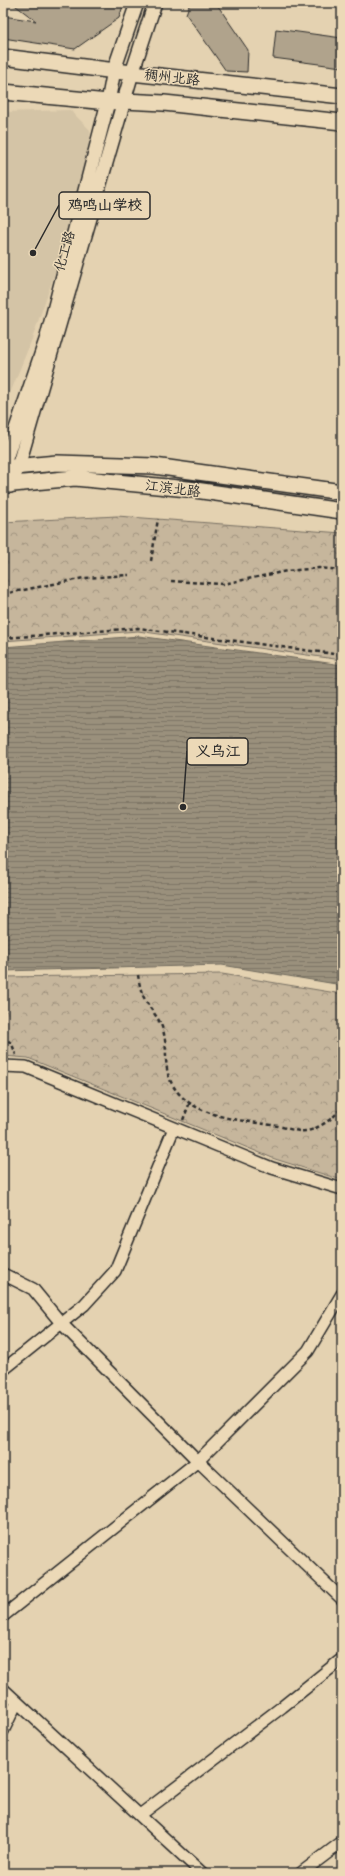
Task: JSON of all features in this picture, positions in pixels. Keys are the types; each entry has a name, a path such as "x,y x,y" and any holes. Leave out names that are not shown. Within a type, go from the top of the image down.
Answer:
{"main road":[{"name":"稠州北路","path":"3,56 132,73 342,96"},
{"name":"稠州北路","path":"3,92 108,102 124,101 164,103 342,122"},
{"name":"江滨北路","path":"3,468 57,463 154,466 342,492"},
{"name":"江滨北路","path":"7,486 75,478 188,489 342,511"}],"street":[{"name":"化工路","path":"3,468 47,337 108,102 114,70 137,3"},
{"name":"化工路","path":"7,486 18,467 132,73 155,3"},
{"path":"3,1066 26,1067 272,1168 342,1189"},
{"path":"3,1370 84,1305 116,1271 174,1128"},
{"path":"3,1274 33,1288 61,1323 198,1461 342,1599"},
{"path":"3,1616 198,1461 308,1351 342,1294"},
{"path":"140,1815 282,1707 342,1659"},
{"path":"3,1689 202,1873"},
{"path":"3,1731 17,1702"},
{"path":"301,1873 342,1842"}],"path":[{"path":"151,561 158,519"},
{"path":"171,581 223,584 287,571 319,568 342,570"},
{"path":"3,594 84,578 129,575"},
{"path":"3,638 138,628 342,655"},
{"path":"138,975 142,993 158,1017 163,1031 165,1066 171,1083 182,1096 196,1106 213,1114 234,1119 306,1131 328,1121 340,1110 342,1106"},
{"path":"3,1036 12,1044 17,1057"}],"shaded area":[{"path":"328,3 342,3 342,9 327,6"},
{"path":"70,110 90,130 92,166 32,339 3,411 3,112"},
{"path":"139,636 342,665 342,985 222,965 3,971 3,647"}],"green space":[{"path":"117,516 342,533 342,660 138,631 3,641 3,522"},
{"path":"222,974 342,994 342,1180 275,1159 28,1058 3,1056 3,977"}],"building":[{"path":"12,3 124,3 119,18 75,49 3,38 3,16 36,21"},
{"path":"190,3 216,3 248,50 247,72 226,71 186,14"},
{"path":"276,29 342,38 342,67 273,58"}],"place":[{"name":"鸡鸣山学校","path":"33,253"},
{"name":"义乌江","path":"183,807"}]}
